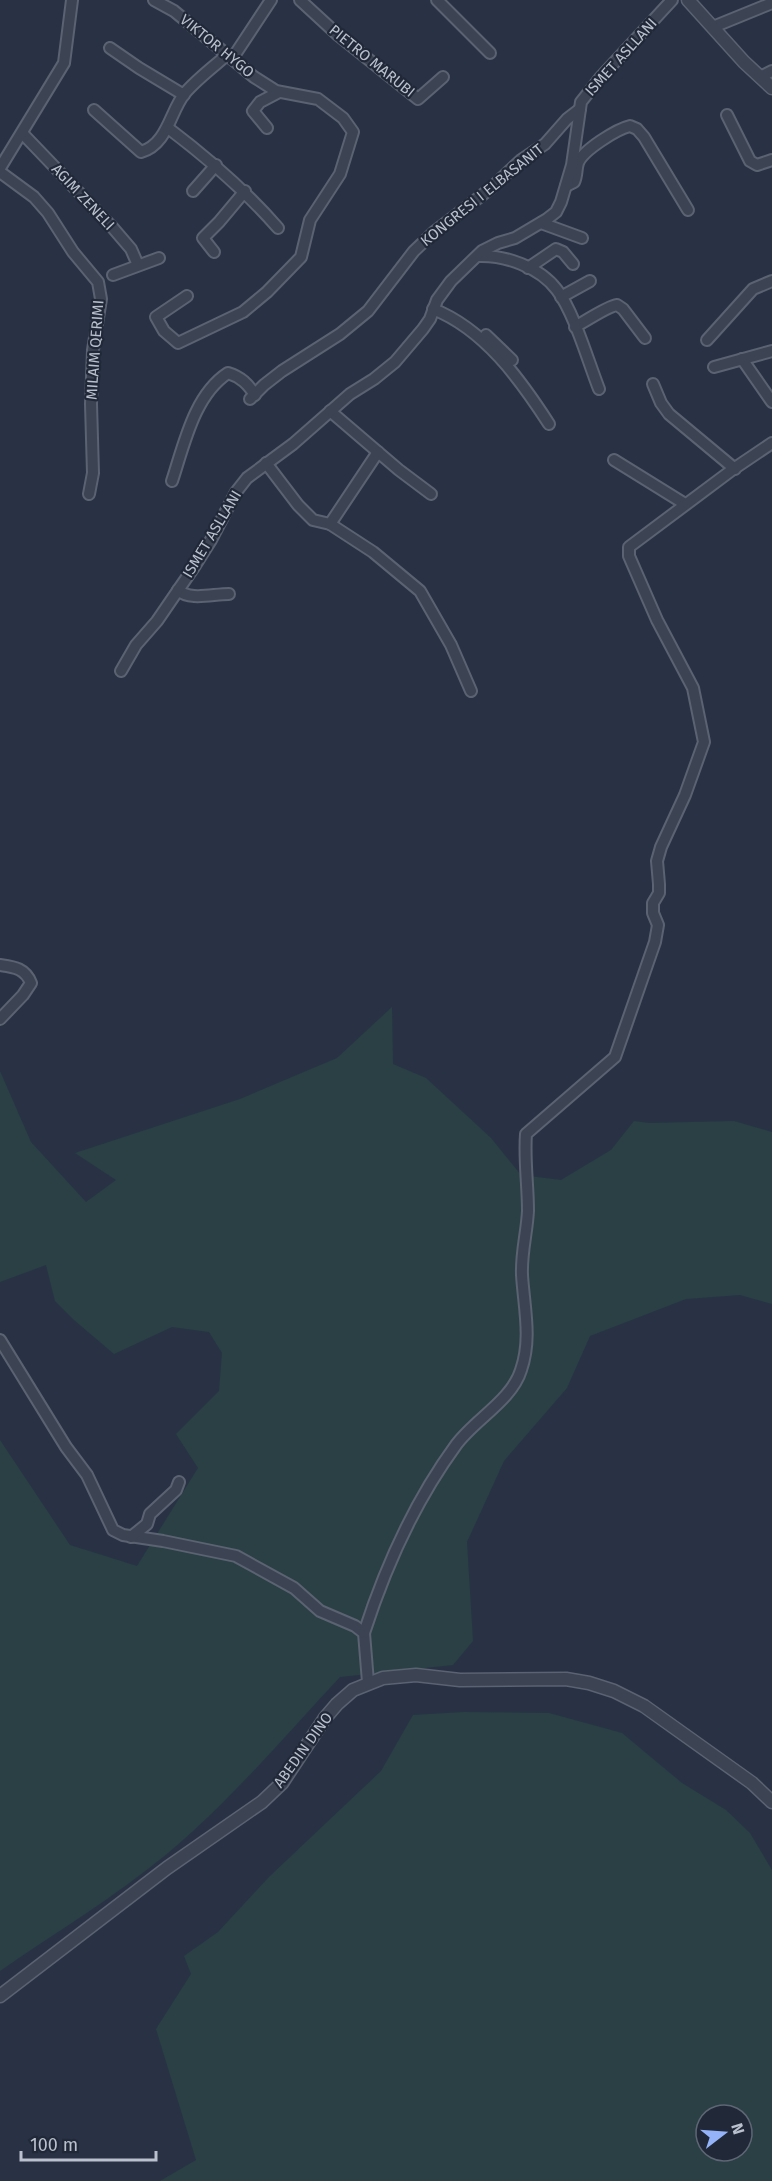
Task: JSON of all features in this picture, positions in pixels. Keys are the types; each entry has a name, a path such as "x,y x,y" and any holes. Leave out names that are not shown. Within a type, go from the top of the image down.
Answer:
{"street":[{"path":"0,170 64,63 72,0"},
{"name":"VIKTOR HYGO","path":"154,0 174,11 254,77 279,92 318,99 343,118 353,132 340,174 310,220 301,257 267,292 243,312 178,343 164,331 156,317 187,296"},
{"path":"94,110 141,152 149,150 168,128 184,94 229,57 271,0"},
{"name":"PIETRO MARUBI","path":"300,0 338,35 418,99 443,76"},
{"path":"437,0 490,53"},
{"name":"ISMET ASLLANI","path":"565,189 574,155 581,102 672,0"},
{"path":"688,0 772,88"},
{"path":"713,27 772,3"},
{"path":"110,48 184,94"},
{"path":"760,77 772,71"},
{"path":"267,128 253,111 260,102 279,92"},
{"name":"KONGRESI I ELBASANIT","path":"171,481 193,419 221,377 228,373 237,375 248,385 252,397 264,384 282,371 340,334 368,311 414,251 434,232 490,189 521,160 545,144 567,119 580,109"},
{"path":"727,115 750,161 757,165 772,160"},
{"name":"ISMET ASLLANI","path":"121,670 136,645 157,621 211,540 236,492 247,478 293,444 350,394 395,362 420,334 435,304 451,281 482,251 515,238 556,212 567,184 574,182 578,163 585,154 613,133 630,126 637,129 688,210"},
{"path":"168,128 216,165 278,228"},
{"name":"AGIM ZENELI","path":"22,133 113,228 131,249 138,265"},
{"path":"193,191 216,165"},
{"name":"MILAIM QERIMI","path":"0,170 34,197 48,213 73,252 99,282 100,299 93,350 91,404 93,473 89,494"},
{"path":"214,252 203,238 244,192"},
{"path":"541,223 582,238"},
{"path":"528,268 556,249 563,252 573,264"},
{"path":"478,256 494,255 528,268 539,273 557,289 575,327 598,389"},
{"path":"113,275 159,258"},
{"path":"561,297 590,280"},
{"path":"707,340 753,289 772,281"},
{"path":"435,304 453,309 481,330 512,360"},
{"path":"435,304 484,341 507,366 549,424"},
{"path":"575,327 610,306 617,305 645,338"},
{"path":"714,367 772,351"},
{"path":"742,359 772,402"},
{"path":"653,384 661,403 669,414 735,469"},
{"path":"330,411 431,494"},
{"path":"368,1682 364,1634 375,1599 394,1554 429,1487 457,1443 516,1384 522,1369 526,1350 527,1317 522,1275 528,1213 526,1134 615,1057 655,942 658,925 653,912 653,903 659,893 660,884 657,861 704,742 693,688 657,620 628,552 629,547 685,504 772,443"},
{"path":"330,524 378,452"},
{"path":"614,460 685,504"},
{"path":"266,463 298,505 313,520 330,524 373,552 420,591 452,645 471,691"},
{"name":"ISMET ASLLANI","path":"178,590 186,596 193,597 206,594 229,594"},
{"path":"0,965 17,967 28,975 31,982 0,1019"},
{"path":"0,1340 66,1447 87,1475 113,1530 131,1537 236,1556 294,1588 320,1611 355,1626 364,1634"},
{"path":"131,1537 147,1524 150,1514 176,1490 178,1482"},
{"name":"ABEDIN DINO","path":"0,1996 168,1868 262,1802 282,1783 337,1704 353,1690 368,1682 383,1678 416,1675 460,1680 566,1679 589,1683 614,1691 644,1706 752,1783 772,1802"}],"green space":[{"path":"392,1007 393,1064 426,1078 491,1138 521,1175 561,1180 611,1150 634,1121 649,1123 734,1121 772,1132 772,1304 740,1295 686,1299 590,1336 567,1388 504,1461 467,1542 473,1641 453,1665 340,1677 235,1790 168,1853 106,1899 0,1971 0,1440 70,1545 137,1566 198,1468 176,1434 219,1391 222,1353 209,1332 172,1327 114,1354 55,1301 46,1265 0,1282 0,1071 31,1142 86,1202 116,1180 75,1153 240,1099 337,1058"},
{"path":"464,1712 549,1713 622,1733 682,1783 726,1810 750,1833 772,1870 772,2181 160,2181 196,2160 156,2029 191,1974 184,1956 218,1932 269,1877 381,1771 413,1715"}]}
